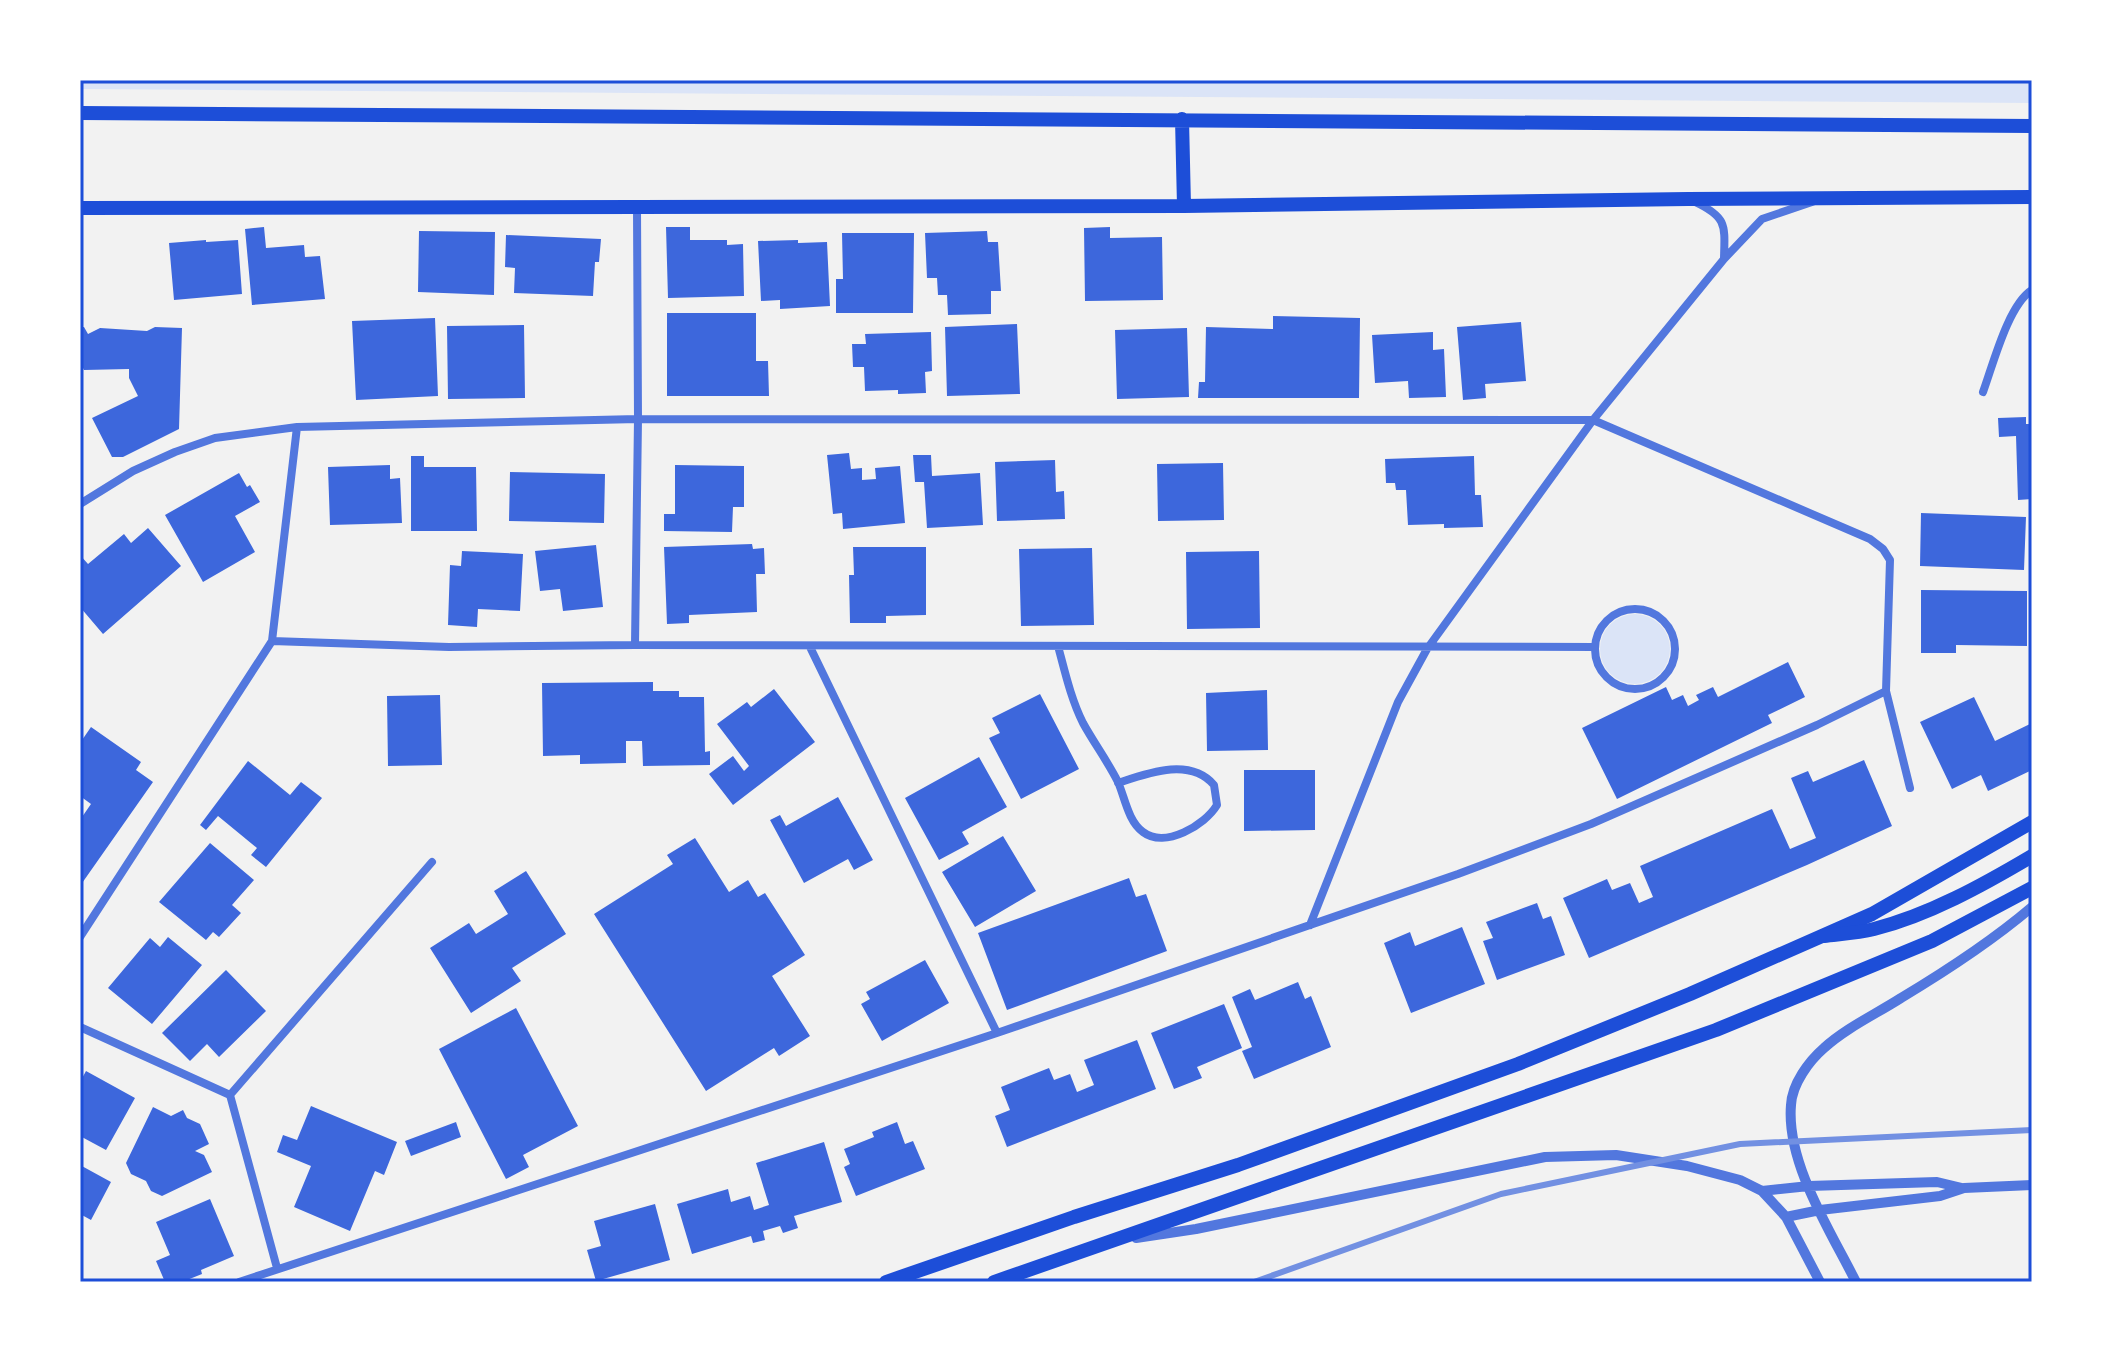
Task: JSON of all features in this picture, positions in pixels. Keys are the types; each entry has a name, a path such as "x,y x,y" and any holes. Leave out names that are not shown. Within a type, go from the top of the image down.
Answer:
{"main road":[{"path":"80,113 2032,126"},
{"path":"1182,119 1184,206"},
{"path":"80,208 1184,206 2032,197"},
{"path":"886,1282 1074,1217 1212,1174 1518,1064 1690,994 1872,914 2032,822"},
{"path":"1824,936 1873,929 1913,916 1972,889 2032,856"},
{"path":"994,1282 1716,1030 1932,941 2032,888"}],"street":[{"path":"1688,199 1716,212 1723,225 1724,259"},
{"path":"1310,925 1398,702 1427,649 1593,420 1724,259 1762,219 1824,199"},
{"path":"635,645 637,207"},
{"path":"1983,392 2008,324 2025,295 2032,290"},
{"path":"80,504 133,471 175,452 215,438 297,427 638,419 1593,420 1870,539 1883,549 1890,560 1886,691 1910,788"},
{"path":"80,937 272,641 297,427"},
{"path":"1639,609 1663,619 1675,642 1675,656 1671,669 1663,679 1651,687 1638,690 1624,688 1602,673 1596,661 1595,647 1597,634 1614,614 1639,609"},
{"path":"272,641 449,647 1595,647"},
{"path":"1058,646 1082,721 1118,783 1139,829 1156,837 1181,834 1202,824 1217,805 1214,785 1194,771 1164,771 1118,783"},
{"path":"810,647 997,1033"},
{"path":"239,1282 997,1033 1458,874 1591,824 1817,725 1886,691"},
{"path":"230,1095 432,862"},
{"path":"1856,1282 1809,1186 1794,1142 1790,1106 1794,1090 1811,1062 1839,1037 1980,947 2032,907"},
{"path":"80,1027 230,1095"},
{"path":"230,1095 277,1268"},
{"path":"1118,1240 1196,1229 1545,1157 1616,1155 1687,1166 1740,1180 1762,1191 1786,1217 1820,1282"},
{"path":"1762,1191 1809,1186 1937,1182 1964,1188 2031,1187"},
{"path":"1786,1217 1940,1196 1964,1188"}],"shaded area":[{"path":"80,80 2032,80 2032,103 80,89"},
{"path":"1635,614 1660,624 1670,649 1660,674 1635,684 1610,674 1600,649 1610,624"}],"building":[{"path":"264,227 266,248 304,245 305,257 320,256 325,299 252,305 245,229"},
{"path":"666,227 690,227 690,240 727,240 727,245 743,244 744,296 668,298"},
{"path":"1110,227 1110,238 1162,237 1163,300 1085,301 1084,228"},
{"path":"419,231 495,232 494,295 418,292"},
{"path":"987,231 988,242 998,242 1001,291 991,291 991,314 948,315 947,295 938,295 937,278 927,278 925,233"},
{"path":"842,233 914,233 913,313 836,313 836,279 843,279"},
{"path":"506,235 601,239 599,262 595,262 593,296 514,293 515,268 505,267"},
{"path":"238,240 242,294 174,300 169,243"},
{"path":"798,240 798,243 827,242 830,306 780,309 780,300 761,301 758,241"},
{"path":"667,313 756,313 756,361 768,361 769,396 667,396"},
{"path":"1273,316 1360,318 1359,398 1198,398 1199,382 1205,382 1206,327 1273,329"},
{"path":"435,318 438,396 356,400 352,321"},
{"path":"1521,322 1526,381 1485,384 1486,398 1463,400 1457,327"},
{"path":"1017,324 1020,394 947,396 945,327"},
{"path":"524,325 525,398 448,399 447,326"},
{"path":"80,327 84,327 88,334 100,328 147,331 155,327 182,328 179,429 123,457 112,457 92,418 138,396 129,378 129,369 84,370 80,362"},
{"path":"1187,328 1189,397 1117,399 1115,330"},
{"path":"931,332 932,371 925,372 926,393 865,391 864,367 853,367 852,344 866,344 865,334"},
{"path":"1433,332 1433,350 1444,349 1446,397 1409,398 1408,381 1375,383 1372,335"},
{"path":"2026,417 2026,424 2032,424 2032,499 2018,500 2016,436 1999,437 1998,418"},
{"path":"849,453 851,469 862,468 862,480 876,479 875,468 900,466 905,523 843,529 842,513 833,514 827,455"},
{"path":"913,455 931,455 932,476 980,473 983,525 927,528 924,482 915,482"},
{"path":"411,456 424,456 424,467 476,467 477,531 411,531"},
{"path":"1474,456 1475,495 1481,495 1483,527 1408,525 1406,490 1396,490 1395,483 1386,483 1385,459"},
{"path":"1055,460 1056,492 1064,491 1065,519 997,521 995,462"},
{"path":"1223,463 1224,520 1158,521 1157,464"},
{"path":"390,465 390,479 400,478 402,523 330,525 328,467"},
{"path":"675,465 744,466 744,507 733,507 732,532 664,531 664,514 675,514"},
{"path":"510,472 605,474 604,523 509,521"},
{"path":"239,473 260,502 235,516 255,552 203,582 165,515"},
{"path":"1921,513 2026,517 2024,570 1920,566"},
{"path":"148,528 181,566 103,634 80,607 80,555 88,564 124,534 131,543"},
{"path":"752,544 753,549 764,548 765,574 756,574 757,612 689,615 689,623 667,624 664,547"},
{"path":"596,545 603,607 563,611 560,589 540,591 535,551"},
{"path":"853,547 926,547 926,615 886,616 886,623 850,623 849,575 854,575"},
{"path":"1092,548 1094,625 1021,626 1019,549"},
{"path":"462,551 523,554 520,611 478,609 477,627 448,625 450,565 461,566"},
{"path":"1259,551 1260,628 1187,629 1186,552"},
{"path":"1921,590 2027,591 2027,646 1956,645 1956,653 1921,653"},
{"path":"1788,662 1805,697 1768,715 1772,723 1617,799 1582,728 1666,687 1672,700 1683,695 1688,706 1699,700 1696,695 1713,687 1718,697"},
{"path":"653,682 653,691 679,691 679,697 704,697 705,752 710,751 710,765 643,766 642,741 626,741 626,763 580,764 580,755 543,756 542,683"},
{"path":"774,689 815,742 733,805 709,774 733,756 744,771 749,766 717,724 747,702 751,707"},
{"path":"1267,690 1268,750 1207,751 1206,693"},
{"path":"1040,694 1079,769 1021,799 989,738 1000,733 992,718"},
{"path":"440,695 442,765 388,766 387,696"},
{"path":"1974,697 1995,741 2032,723 2032,770 1988,791 1981,775 1952,789 1920,722"},
{"path":"91,727 141,762 136,770 153,782 80,886 80,816 91,804 80,796 80,743"},
{"path":"979,757 1007,807 962,832 969,844 939,860 905,798"},
{"path":"1864,760 1892,826 1589,958 1563,898 1607,879 1612,890 1630,883 1639,903 1653,897 1640,866 1772,809 1790,849 1816,838 1791,778 1808,771 1813,782"},
{"path":"248,761 290,795 301,782 322,798 266,867 251,855 257,848 218,816 206,830 200,825"},
{"path":"1244,770 1315,770 1315,830 1244,831"},
{"path":"838,797 873,860 854,870 848,859 804,883 770,820 780,815 786,826"},
{"path":"1003,836 1036,891 975,927 942,872"},
{"path":"695,838 729,892 748,880 758,897 765,893 805,955 772,976 810,1036 779,1056 774,1048 706,1091 594,914 673,864 667,855"},
{"path":"210,843 254,880 232,905 241,913 219,937 213,932 206,940 159,902"},
{"path":"526,871 566,934 512,968 521,981 471,1013 430,948 469,923 476,934 508,914 494,891"},
{"path":"1129,878 1136,897 1146,894 1167,951 1007,1010 978,933"},
{"path":"1537,903 1543,919 1551,916 1565,955 1497,980 1483,941 1493,938 1486,922"},
{"path":"1462,927 1485,984 1411,1013 1384,943 1410,932 1415,946"},
{"path":"168,937 202,965 152,1024 108,988 150,938 160,947"},
{"path":"925,960 949,1003 882,1041 861,1004 870,999 866,992"},
{"path":"226,970 266,1011 219,1057 207,1044 190,1061 162,1033"},
{"path":"1298,982 1305,999 1311,996 1331,1047 1254,1079 1242,1051 1252,1047 1232,997 1250,989 1255,1000"},
{"path":"1224,1004 1242,1048 1197,1067 1202,1078 1174,1089 1151,1033"},
{"path":"516,1008 578,1126 523,1155 529,1167 506,1179 439,1049"},
{"path":"1137,1040 1156,1089 1007,1147 995,1116 1010,1110 1001,1087 1049,1068 1054,1080 1070,1074 1077,1092 1094,1085 1084,1060"},
{"path":"86,1071 135,1098 106,1150 80,1136 80,1082"},
{"path":"311,1106 397,1142 384,1175 375,1171 350,1231 294,1207 311,1166 277,1152 283,1135 297,1140"},
{"path":"153,1107 171,1116 183,1110 187,1118 200,1124 209,1144 195,1151 204,1155 212,1172 162,1196 151,1191 146,1181 131,1174 126,1163"},
{"path":"456,1122 461,1137 411,1156 405,1141"},
{"path":"897,1122 905,1144 913,1141 925,1169 856,1196 844,1167 850,1164 844,1149 874,1137 872,1132"},
{"path":"824,1142 842,1202 794,1216 798,1228 783,1233 780,1226 763,1231 765,1240 753,1243 751,1236 692,1254 677,1204 728,1189 731,1202 750,1196 754,1210 769,1205 756,1163"},
{"path":"80,1165 111,1182 91,1220 80,1214"},
{"path":"210,1199 234,1256 182,1282 165,1282 156,1261 170,1255 156,1222"},
{"path":"655,1204 670,1260 596,1281 587,1250 601,1246 594,1221"}],"railway":[{"path":"1254,1282 1501,1194 1740,1144 2032,1130"}]}
